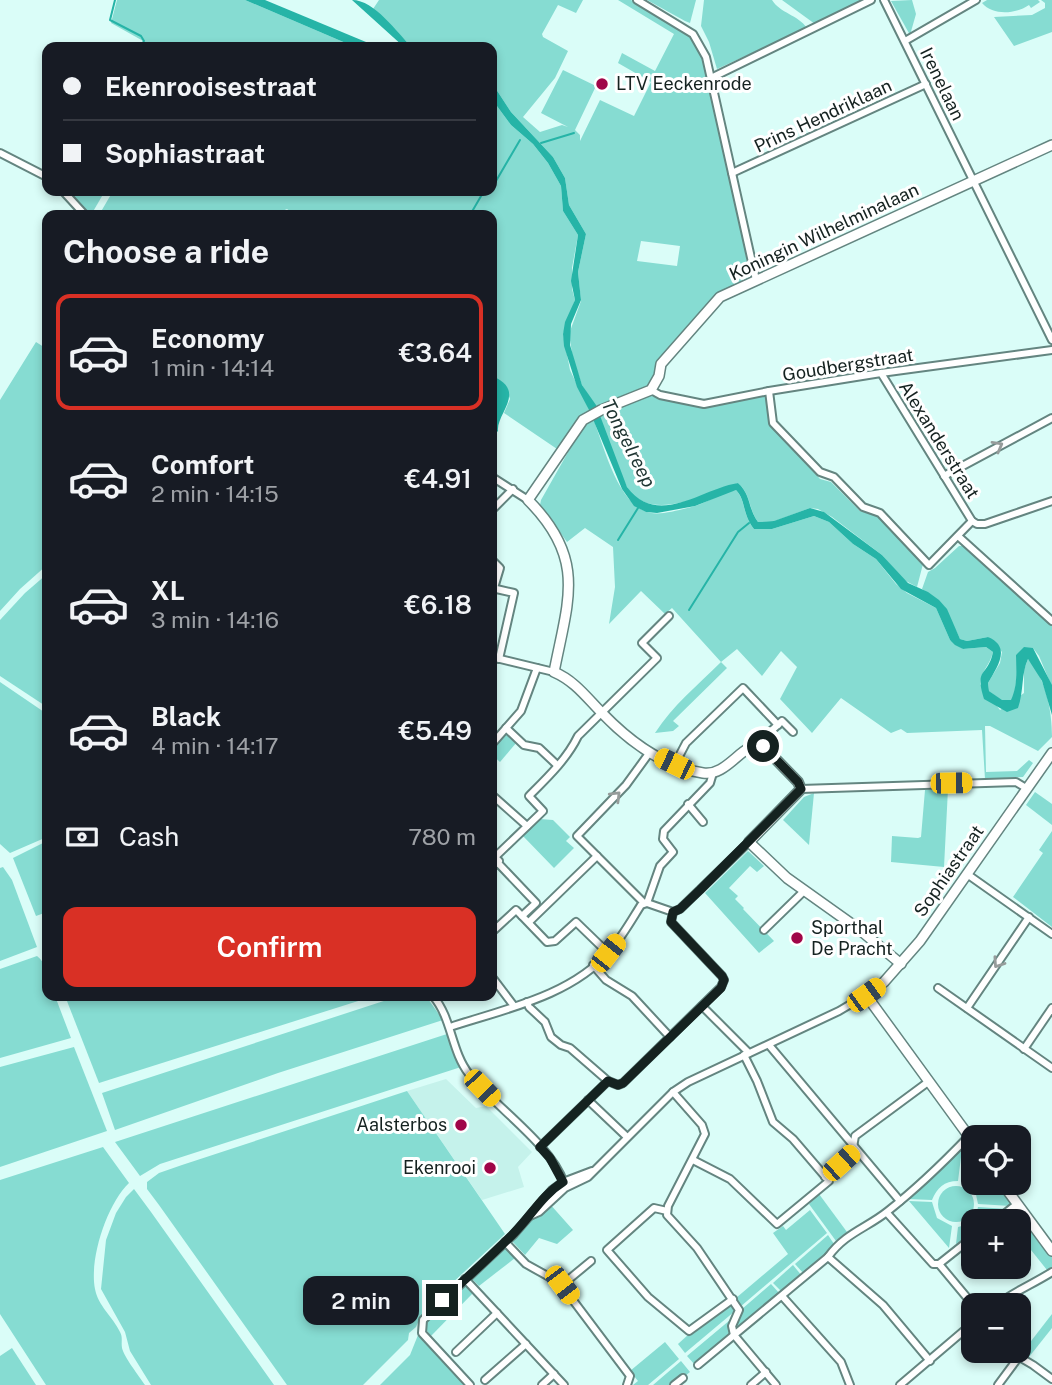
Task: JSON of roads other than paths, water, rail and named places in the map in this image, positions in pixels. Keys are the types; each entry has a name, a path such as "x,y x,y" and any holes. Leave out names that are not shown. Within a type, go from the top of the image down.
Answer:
{"street":[{"path":"637,0 693,34 706,57 757,280"},
{"path":"711,78 871,0"},
{"name":"Irenelaan","path":"884,0 1052,340"},
{"path":"905,41 976,0"},
{"name":"Prins Hendriklaan","path":"732,173 926,84"},
{"name":"Koningin Wilhelminalaan","path":"651,390 659,376 661,364 720,297 1052,145"},
{"path":"0,153 42,174"},
{"path":"68,196 80,210"},
{"name":"Goudbergstraat","path":"651,390 660,395 700,404 881,373 1052,350"},
{"name":"Alexanderstraat","path":"881,373 972,521 985,524 1052,501"},
{"path":"528,500 575,431 588,417 651,390"},
{"path":"769,391 774,423 820,472 834,477 863,507 880,513 929,565 972,521"},
{"path":"944,475 1052,418"},
{"path":"497,480 528,500 561,542 569,572 567,609 554,672"},
{"path":"497,505 513,489"},
{"path":"958,536 1052,621"},
{"path":"497,589 514,593 497,651"},
{"path":"497,855 543,811 529,796 572,748 578,736 657,659 642,643 668,616"},
{"path":"497,658 554,672 573,682 624,735 674,764 704,774 721,771 782,722 793,732"},
{"path":"497,738 521,711 537,667"},
{"path":"674,764 686,743 743,688 778,725"},
{"path":"506,728 524,745 539,748 557,765"},
{"path":"757,744 763,746 798,782 801,789"},
{"path":"650,752 632,778 577,836 645,903 673,912 680,909 801,789 1016,782 1026,788"},
{"name":"Sophiastraat","path":"470,1385 425,1338 421,1325 425,1317 505,1242 536,1206 564,1185 592,1171 673,1092 697,1077 839,1011 884,982 901,964 1052,753"},
{"path":"450,1027 527,1002 566,985 608,953 645,903 660,866 673,852 663,839 664,831 710,783 713,773"},
{"path":"497,799 527,826"},
{"path":"688,804 703,822"},
{"path":"749,842 775,869 860,930 901,964"},
{"path":"529,922 597,856"},
{"path":"497,867 536,903 522,916"},
{"path":"967,874 1052,934"},
{"path":"764,930 804,891"},
{"path":"497,927 516,910 547,942 555,941 576,922 608,953"},
{"path":"527,1002 545,1021 551,1037 570,1048 608,1081 618,1085 623,1083 721,988 724,980 671,922 673,912"},
{"path":"967,1008 1029,917"},
{"path":"593,965 606,980 632,996 670,1037"},
{"path":"497,984 514,1006"},
{"path":"937,988 1052,1068"},
{"path":"866,995 961,1127"},
{"path":"436,1001 450,1027 466,1070 550,1158 564,1185"},
{"path":"702,1006 746,1054 773,1122 793,1139 827,1179"},
{"path":"1024,1049 1052,1008"},
{"path":"769,1045 900,1201"},
{"path":"540,1147 608,1081"},
{"path":"693,1160 730,1179 778,1224 852,1153 856,1136 928,1082"},
{"path":"673,1092 704,1129 704,1139 667,1211 669,1220 697,1248 733,1299 739,1310 732,1326 734,1335 776,1385"},
{"path":"588,1100 627,1137"},
{"path":"698,1365 828,1257 837,1244 865,1224 887,1213 961,1149"},
{"path":"1011,1195 1052,1251"},
{"path":"1011,1209 1017,1204"},
{"path":"667,1211 653,1208 607,1250 648,1297 689,1331 733,1299"},
{"path":"887,1213 933,1264 939,1264 961,1247"},
{"path":"505,1242 523,1261 562,1285 630,1376 627,1385"},
{"path":"828,1257 883,1305 930,1361"},
{"path":"562,1285 591,1261"},
{"path":"939,1264 963,1293"},
{"path":"1013,1293 1052,1272"},
{"path":"465,1279 564,1385"},
{"path":"782,1296 841,1362 850,1385"},
{"path":"456,1352 497,1313"},
{"path":"900,1385 961,1334"},
{"path":"485,1380 526,1344"},
{"path":"998,1385 1013,1363"},
{"path":"1028,1363 1052,1380"},
{"path":"751,1385 766,1372"},
{"path":"542,1385 554,1374"},
{"path":"674,1385 683,1378"}],"waterway":[{"path":"115,0 110,20 141,36 143,42"},
{"path":"541,143 574,133"},
{"path":"497,179 520,140"},
{"path":"473,210 481,196"},
{"path":"618,540 638,508"},
{"path":"689,610 738,532 749,523"}],"place":[{"name":"LTV Eeckenrode","path":"602,84"},
{"name":"Sporthal De Pracht","path":"797,938"},
{"name":"Aalsterbos","path":"461,1125"},
{"name":"Ekenrooi","path":"490,1168"}],"water label":[{"name":"Tongelreep","path":"629,443"}]}
